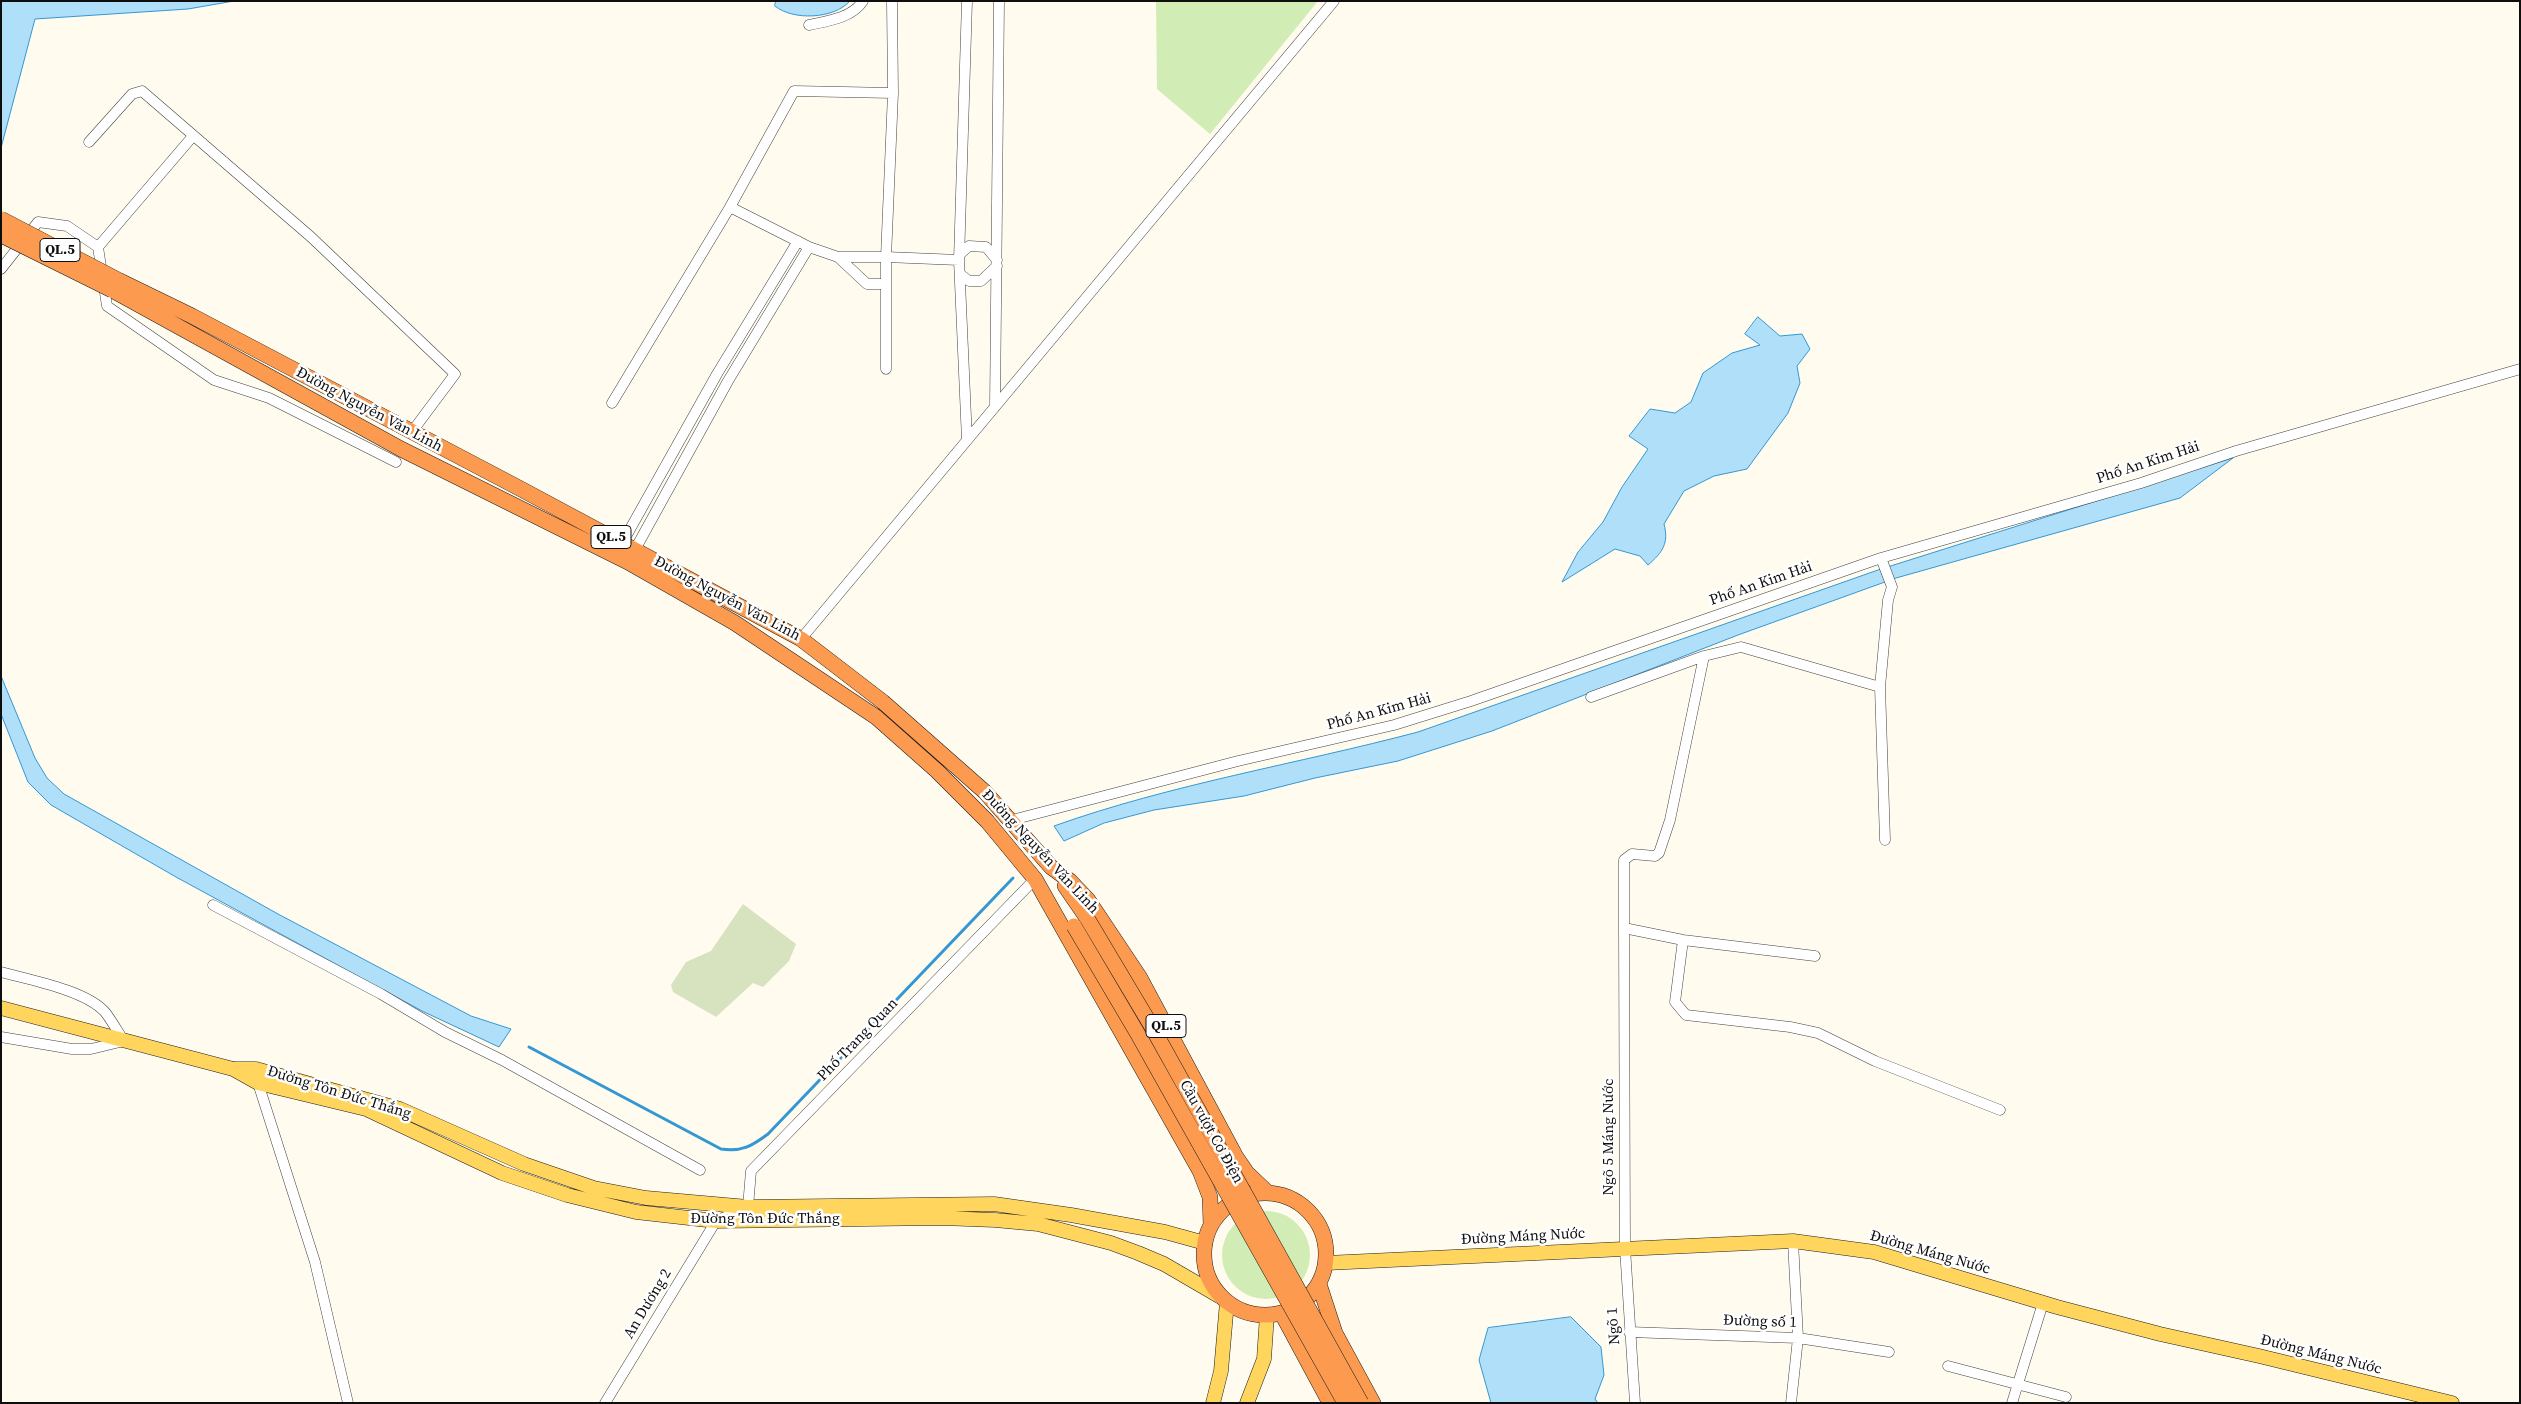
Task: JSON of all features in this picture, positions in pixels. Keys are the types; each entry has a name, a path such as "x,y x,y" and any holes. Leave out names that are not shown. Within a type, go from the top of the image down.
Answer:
{"highway":[{"name":"Đường Nguyễn Văn Linh","path":"1,218 401,449 625,553 801,639 934,745 1012,820 1051,867 1070,881 1088,900 1124,953 1236,1157 1247,1173 1268,1194"},
{"name":"Đường Nguyễn Văn Linh","path":"1,235 116,286 192,316 411,433 625,553 735,623 876,717 937,771 987,821 1035,879 1200,1171 1210,1197 1211,1225"},
{"name":"Cầu vượt Cơ Điện","path":"1051,867 1087,918 1152,1027 1361,1403"},
{"name":"Cầu vượt Cơ Điện","path":"1035,879 1074,926 1139,1036 1345,1403"},
{"path":"1268,1194 1297,1202 1312,1214 1326,1242 1326,1263 1319,1284 1306,1300 1274,1315 1246,1312 1223,1299 1206,1270 1206,1243 1211,1225 1223,1211 1239,1200 1268,1194"},
{"path":"1319,1284 1335,1333 1373,1403"},
{"path":"1274,1315 1330,1403"}],"main road":[{"name":"Đường Tôn Đức Thắng","path":"1,1008 233,1069 258,1083 366,1109 502,1173 567,1195 636,1212 716,1221 941,1218 1038,1224 1111,1243 1138,1253 1164,1264 1223,1299"},
{"name":"Đường Tôn Đức Thắng","path":"233,1069 256,1068 400,1109 524,1164 594,1188 655,1199 748,1206 994,1204 1164,1232 1206,1243"},
{"name":"Đường Máng Nước","path":"1326,1263 1793,1241 1874,1252 2043,1303 2160,1334 2452,1403"},
{"path":"1212,1403 1221,1371 1223,1299"},
{"path":"1246,1403 1264,1359 1274,1315"}],"street":[{"path":"809,25 837,19 859,8 863,1"},
{"path":"886,369 884,284 893,93 892,1"},
{"path":"968,1 959,257 968,440"},
{"path":"995,406 1000,1"},
{"path":"801,639 1334,1"},
{"path":"89,142 132,94 142,91 311,237 455,374 411,433"},
{"path":"612,402 730,207 794,91 893,93"},
{"path":"98,247 193,136"},
{"path":"730,207 809,247 838,257 959,257 969,246 986,247 997,263"},
{"path":"1,269 38,222 67,226 98,247 107,306 214,380 269,398 396,462"},
{"path":"625,553 703,398 798,241"},
{"path":"625,553 809,247"},
{"path":"838,257 867,284 884,284"},
{"path":"960,274 969,281 981,281 997,263"},
{"name":"Phố An Kim Hải","path":"1012,820 1238,761 1394,725 1471,701 1882,561 2141,483 2236,451 2520,369"},
{"path":"1882,561 1892,587 1888,600 1880,687 1885,840"},
{"path":"1591,697 1704,656 1741,647 1880,687"},
{"name":"Ngõ 5 Máng Nước","path":"1625,1248 1624,860 1632,854 1655,856 1659,854 1670,820 1704,656"},
{"name":"Phố Trang Quan","path":"748,1206 751,1171 1035,879"},
{"path":"213,905 381,994 445,1032 502,1060 700,1170"},
{"path":"1624,928 1682,940 1815,956"},
{"path":"1682,940 1675,1002 1686,1015 1790,1027 1818,1033 1875,1061 2000,1110"},
{"path":"1,972 59,989 91,1003 104,1012 124,1041 92,1049 72,1049 1,1037"},
{"path":"258,1083 316,1262 348,1403"},
{"path":"716,1221 748,1206"},
{"name":"An Dương 2","path":"605,1403 716,1221"},
{"path":"1791,1403 1798,1338 1793,1241"},
{"name":"Ngõ 1","path":"1625,1248 1635,1403"},
{"path":"2012,1403 2043,1303"},
{"name":"Đường số 1","path":"1629,1332 1798,1338 1889,1352"},
{"path":"1948,1366 2066,1397"}],"green space":[{"path":"1156,1 1318,1 1210,134 1157,89"},
{"path":"743,904 796,944 789,961 763,987 753,983 716,1017 673,992 671,985 686,962 711,951"},
{"path":"1257,1211 1275,1211 1291,1218 1303,1230 1310,1246 1310,1264 1303,1280 1291,1292 1275,1299 1257,1299 1241,1292 1229,1280 1222,1264 1222,1246 1229,1230 1241,1218"}],"water":[{"path":"1,1 234,1 188,9 35,19 1,148"},
{"path":"776,1 850,1 834,11 813,16 802,16 783,11 775,6"},
{"path":"1758,317 1780,336 1802,334 1810,349 1797,366 1800,383 1788,413 1747,469 1714,476 1684,491 1664,524 1666,537 1664,547 1648,565 1640,556 1615,549 1562,582 1578,552 1603,522 1622,487 1648,449 1629,436 1650,409 1675,413 1691,402 1703,373 1732,353 1760,345 1745,334"},
{"path":"2233,458 2180,498 1896,578 1738,635 1492,731 1398,761 1315,778 1244,796 1154,810 1104,823 1064,841 1054,826 1099,811 1189,786 1418,732 1878,570"},
{"path":"1,676 35,758 47,778 64,794 278,914 471,1016 511,1029 499,1047 422,1011 176,877 51,805 28,782 1,714"},
{"path":"1571,1317 1601,1347 1604,1375 1595,1399 1598,1403 1491,1403 1479,1360 1488,1328"}],"waterway":[{"path":"529,1047 721,1149 741,1149 757,1142 768,1134 1013,878"}]}
